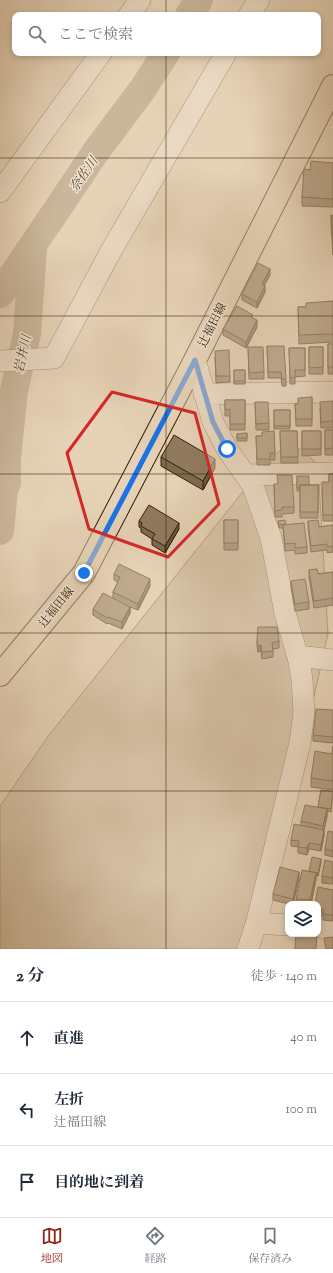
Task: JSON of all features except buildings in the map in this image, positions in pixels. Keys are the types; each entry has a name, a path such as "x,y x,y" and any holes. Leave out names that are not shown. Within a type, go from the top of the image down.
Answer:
{"main road":[{"name":"辻福田線","path":"0,675 84,573 195,360 333,86"}],"street":[{"path":"131,12 140,0"},
{"path":"251,12 259,0"},
{"path":"0,192 99,56"},
{"path":"0,361 54,358 111,252 224,56"},
{"path":"195,360 213,422 227,449 253,486 271,538 285,613 298,656 302,680 304,712 300,743 256,923 248,949"},
{"path":"204,394 333,392"},
{"path":"246,475 333,473"},
{"path":"298,656 333,660"},
{"path":"256,923 285,925"},
{"path":"321,927 333,928"}],"highlighted area":[{"path":"112,392 195,413 219,504 168,557 89,529 67,453"}],"shaded area":[{"path":"288,445 303,450 318,465 328,634 269,899 243,949 0,949 0,806 49,735 268,460"}],"waterway":[{"name":"奈佐川","path":"191,12 199,0"},
{"name":"奈佐川","path":"0,294 97,150 142,90 164,56"},
{"name":"岩井川","path":"0,531 4,489 7,483 7,457 14,391 27,334 33,248"}],"route":[{"path":"84,573 195,360 213,422 227,449"}]}
